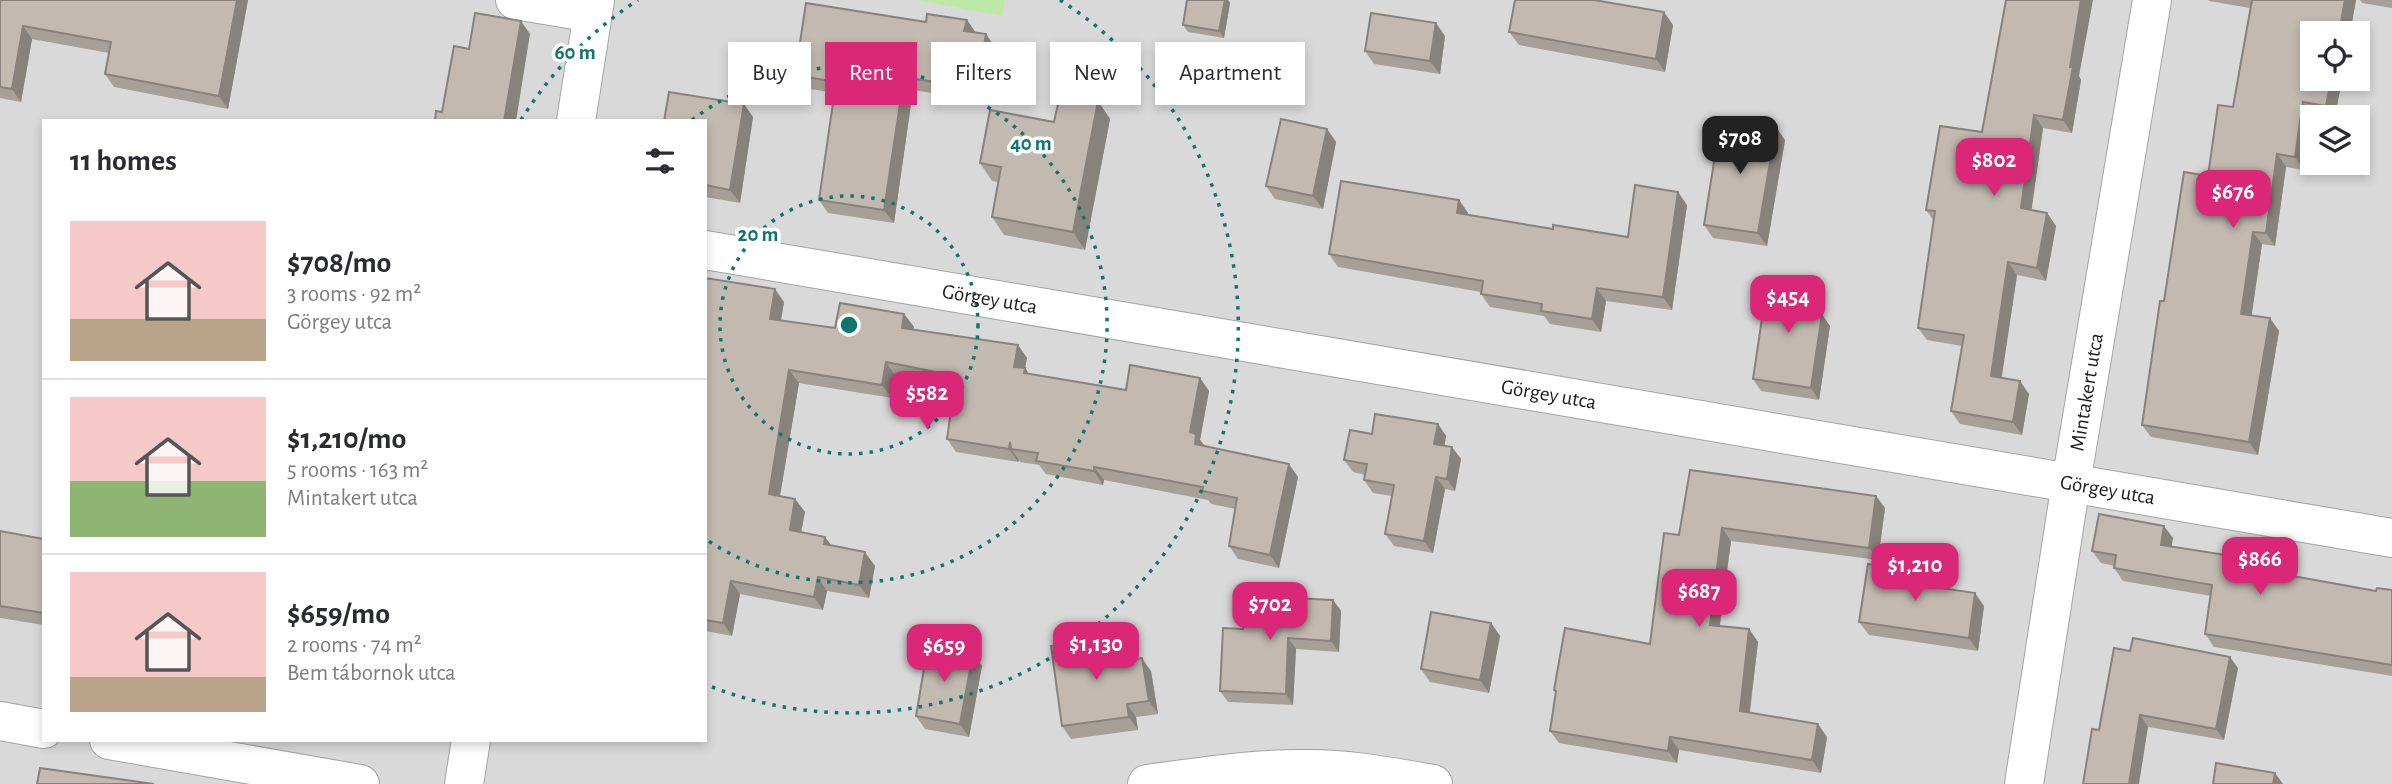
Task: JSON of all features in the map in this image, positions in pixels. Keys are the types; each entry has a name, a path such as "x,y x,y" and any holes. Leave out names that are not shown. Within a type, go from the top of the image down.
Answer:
{"street":[{"path":"515,0 594,7 576,119"},
{"name":"Mintakert utca","path":"2024,784 2071,483 2152,0"},
{"name":"Görgey utca","path":"707,250 2392,538"},
{"path":"0,721 42,729"},
{"path":"120,742 360,784"},
{"path":"464,784 471,742"},
{"path":"1147,784 1236,772 1309,769 1368,773 1433,784"}],"shaded area":[{"path":"0,0 2392,0 2392,784 0,784"}],"green space":[{"path":"916,0 1005,0 1002,16"}],"building":[{"path":"0,0 237,0 219,96 105,74 111,42 23,26 12,89 0,87"},
{"path":"1187,0 1225,0 1219,31 1183,25"},
{"path":"1515,0 1594,0 1664,12 1656,59 1509,32"},
{"path":"2006,0 2081,0 2063,120 2034,115 2021,208 2047,213 2037,268 2008,262 1991,376 2020,381 2013,422 1951,411 1964,335 1918,328 1935,211 1926,210 1940,126 1982,132"},
{"path":"2252,0 2345,0 2341,21 2300,21 2300,91 2329,91 2326,105 2303,102 2300,105 2295,157 2277,154 2266,233 2253,232 2241,314 2270,318 2249,442 2142,425 2160,301 2164,301 2184,172 2208,176 2218,105 2233,107"},
{"path":"806,3 926,22 927,14 967,20 964,31 986,34 985,42 931,42 931,81 917,79 917,42 825,42 825,80 811,78 811,42 800,42"},
{"path":"475,13 521,21 504,119 435,119 436,111 442,112 454,46 469,49"},
{"path":"1371,13 1436,23 1430,61 1365,51"},
{"path":"669,92 728,101 728,105 744,105 730,190 707,185 707,119 664,119"},
{"path":"833,105 900,105 884,210 819,200"},
{"path":"1058,105 1097,105 1073,232 992,217 1001,167 980,163 990,110 1054,122"},
{"path":"1721,118 1776,127 1758,233 1704,225"},
{"path":"1281,119 1327,129 1313,196 1266,186"},
{"path":"1341,181 1459,200 1457,213 1553,229 1553,225 1628,237 1635,185 1678,192 1663,297 1597,288 1592,319 1541,311 1542,304 1481,294 1483,281 1329,254"},
{"path":"707,278 775,289 770,319 835,328 840,303 904,314 902,328 1018,345 1014,367 1025,368 1024,373 1126,390 1130,365 1200,378 1190,432 1196,434 1195,444 1289,464 1270,555 1229,546 1237,498 1202,491 1203,487 1094,467 1094,471 1036,461 1038,453 1011,449 1010,442 1009,449 947,439 956,376 886,362 882,385 789,370 769,494 795,499 790,530 825,537 824,544 865,552 859,585 818,577 814,597 731,581 723,623 707,620"},
{"path":"1768,278 1813,285 1809,312 1822,314 1811,388 1753,379"},
{"path":"1375,414 1438,424 1434,444 1452,447 1447,479 1436,477 1424,541 1385,534 1394,485 1364,480 1367,464 1344,460 1350,430 1372,434"},
{"path":"1690,470 1876,496 1869,548 1722,528 1710,625 1749,629 1740,711 1818,724 1812,760 1670,737 1668,751 1550,731 1565,628 1650,644 1664,533 1679,535"},
{"path":"2099,514 2164,526 2161,545 2239,557 2238,566 2376,591 2377,588 2392,590 2392,665 2205,634 2212,585 2114,568 2116,555 2092,551"},
{"path":"0,531 42,539 42,613 0,606"},
{"path":"1868,564 1936,574 1934,587 1975,593 1969,638 1859,622"},
{"path":"1250,596 1333,600 1331,641 1288,638 1286,694 1220,691 1223,628 1243,629 1244,615 1249,615"},
{"path":"1431,612 1491,623 1480,680 1421,669"},
{"path":"1117,637 1120,661 1142,658 1149,701 1127,704 1129,717 1062,726 1051,646"},
{"path":"2133,638 2230,657 2216,729 2140,715 2129,784 2083,784 2092,729 2099,730 2114,648 2130,651"},
{"path":"928,645 973,653 960,724 916,716"},
{"path":"2216,763 2275,773 2273,784 2213,784"},
{"path":"40,768 154,784 37,784"}]}
